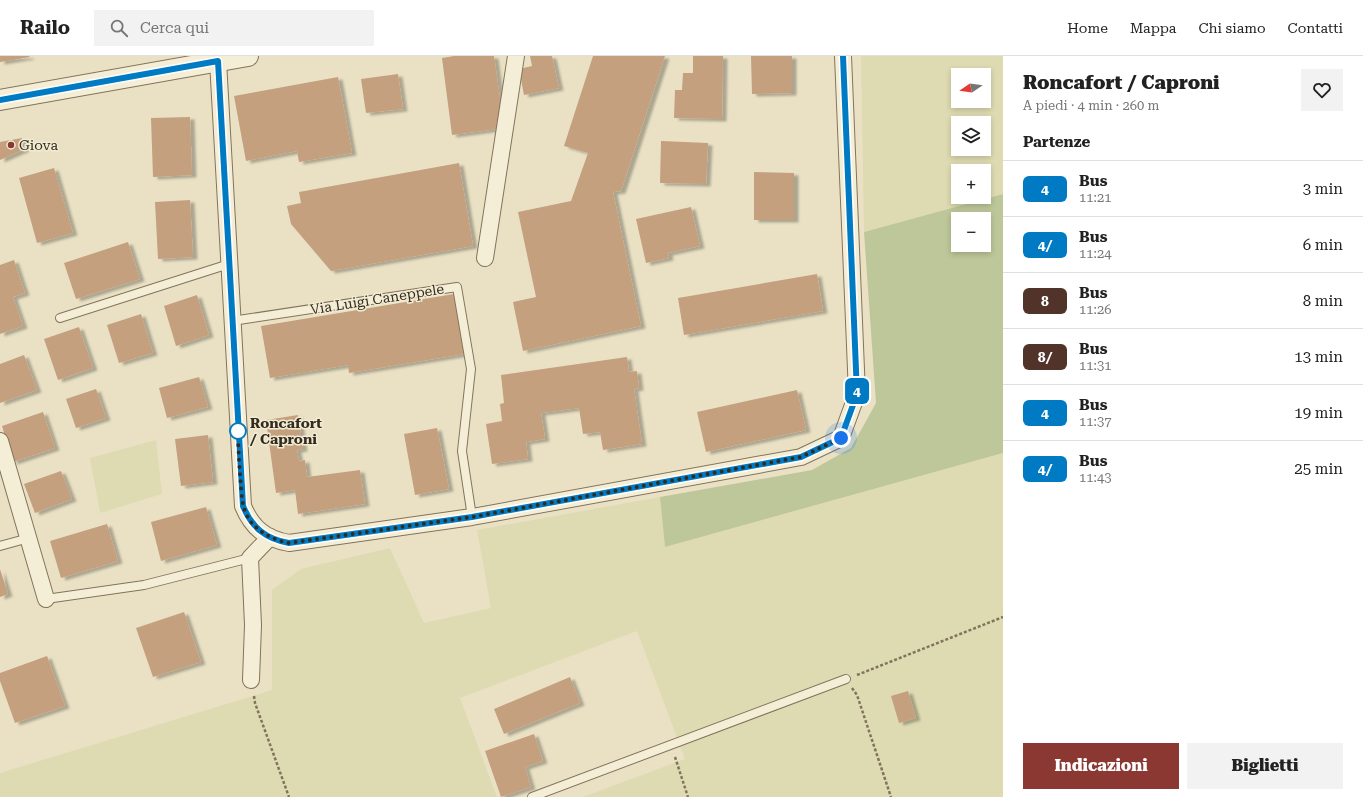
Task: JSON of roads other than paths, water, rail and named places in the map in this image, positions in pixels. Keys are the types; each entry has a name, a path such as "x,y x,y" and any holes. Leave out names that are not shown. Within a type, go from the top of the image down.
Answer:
{"street":[{"path":"0,100 248,56"},
{"path":"485,258 516,56"},
{"path":"218,61 243,506 252,524 270,537 289,543 472,517 801,457 841,438 857,394 842,56"},
{"path":"0,441 46,599"},
{"path":"251,680 253,625 250,558 270,537"}],"lane":[{"path":"60,318 229,264"},
{"name":"Via Luigi Caneppele","path":"232,320 457,287 471,369 462,451 472,517"},
{"path":"0,546 29,538"},
{"path":"46,599 144,585 250,558"},
{"path":"532,797 846,679"}],"place":[{"name":"Giova","path":"11,145"},
{"name":"Roncafort / Caproni","path":"238,431"}]}
